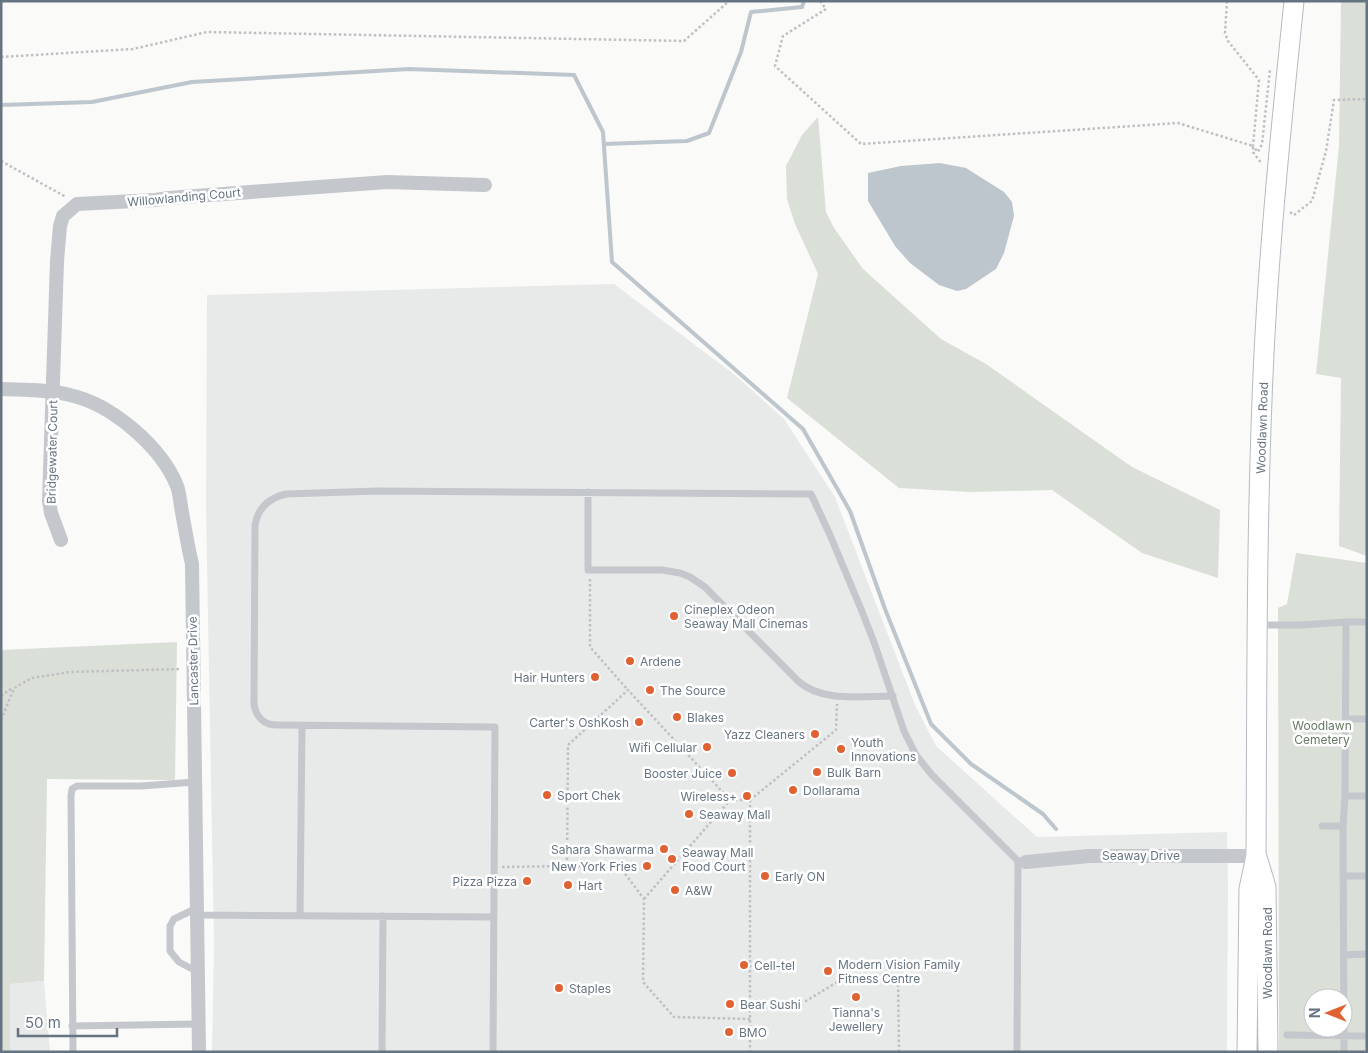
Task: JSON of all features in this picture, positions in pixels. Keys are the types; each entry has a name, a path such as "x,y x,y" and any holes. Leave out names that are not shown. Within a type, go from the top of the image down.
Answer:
{"main road":[{"name":"Woodlawn Road","path":"1247,1052 1249,889 1256,856 1258,530 1264,352 1274,205 1294,1"},
{"name":"Woodlawn Road","path":"1256,856 1266,887 1268,1052"}],"street":[{"name":"Willowlanding Court","path":"77,204 379,183 485,185"},
{"path":"53,392 57,261 60,226 63,216 77,204"},
{"name":"Lancaster Drive","path":"1,390 33,390 69,394 105,410 141,437 166,465 177,487 192,564 199,1052"},
{"name":"Bridgewater Court","path":"53,392 49,500 51,513 61,540"},
{"name":"Seaway Drive","path":"1022,861 1090,856 1256,856"}],"lane":[{"path":"493,1052 495,727 270,725 259,717 254,706 255,528 258,514 267,502 274,498 286,494 368,491 810,494 861,609 904,731 916,755 932,775 1022,861 1016,1052"},
{"path":"588,492 588,570 662,570 690,577 705,587 801,684 820,694 838,696 893,696"},
{"path":"1344,988 1345,876 1343,826 1345,796 1346,622"},
{"path":"1258,625 1367,622"},
{"path":"1346,719 1367,719"},
{"path":"300,915 302,726"},
{"path":"72,1052 72,789 78,786 141,786 195,782"},
{"path":"1345,796 1367,796"},
{"path":"1322,826 1343,826"},
{"path":"1345,876 1367,876"},
{"path":"198,972 178,962 170,951 170,926 174,919 197,912 493,917"},
{"path":"382,1052 383,916"},
{"path":"1344,955 1367,954"},
{"path":"72,1026 198,1024"},
{"path":"1287,1035 1303,1035"},
{"path":"1353,1036 1367,1036"},
{"path":"1344,1038 1344,1052"}],"path":[{"path":"1,57 133,49 207,32 684,41 730,1"},
{"path":"820,1 826,9 783,36 775,66 861,144 1178,122 1253,146 1258,152 1262,144 1270,70"},
{"path":"1227,1 1225,33 1228,41 1259,80 1253,146 1254,152 1262,165"},
{"path":"1288,211 1294,215 1312,201 1326,151 1334,100 1367,99"},
{"path":"1,161 77,204"},
{"path":"588,570 590,577 590,647 730,800 750,800 836,730 838,696"},
{"path":"1,696 32,678 70,672 193,669"},
{"path":"1,720 14,688"},
{"path":"567,866 568,745 628,690"},
{"path":"644,899 730,800"},
{"path":"750,800 750,1052"},
{"path":"493,867 620,867 644,899 643,982 674,1017 750,1019"},
{"path":"750,1001 806,1001 844,978 898,978 899,1052"}],"shaded area":[{"path":"940,163 966,168 1004,192 1012,202 1014,216 1004,253 996,269 966,289 957,291 939,285 910,263 895,246 868,201 868,173 901,166"},
{"path":"614,284 735,375 784,419 835,497 915,705 936,746 1037,837 1227,832 1227,1052 212,1052 214,946 206,508 207,295"},
{"path":"44,981 50,1052 10,1052 10,984"}],"green space":[{"path":"1341,1 1367,1 1367,556 1339,546 1341,378 1316,374 1339,146"},
{"path":"818,117 826,212 834,228 863,269 941,339 986,364 1132,467 1220,510 1218,578 1142,553 1052,490 971,492 899,488 787,398 818,274 795,224 787,199 786,166 802,135"},
{"name":"Woodlawn Cemetery","path":"1296,553 1367,563 1367,1052 1279,1052 1278,608 1287,604"},
{"path":"177,642 175,780 47,779 44,981 10,984 10,1052 1,1052 1,650"}],"waterway":[{"path":"604,144 687,141 709,133 741,52 751,12 802,7 804,1"},
{"path":"1,105 92,102 192,82 409,69 574,75 603,132 612,262 803,429 850,511 885,609 931,724 971,764 1043,814 1056,829"}],"place":[{"name":"Cineplex Odeon Seaway Mall Cinemas","path":"674,616"},
{"name":"Ardene","path":"630,661"},
{"name":"Hair Hunters","path":"595,677"},
{"name":"The Source","path":"650,690"},
{"name":"Blakes","path":"677,717"},
{"name":"Carter's OshKosh","path":"639,722"},
{"name":"Yazz Cleaners","path":"815,734"},
{"name":"Wifi Cellular","path":"707,747"},
{"name":"Youth Innovations","path":"841,749"},
{"name":"Bulk Barn","path":"817,772"},
{"name":"Booster Juice","path":"732,773"},
{"name":"Dollarama","path":"793,790"},
{"name":"Sport Chek","path":"547,795"},
{"name":"Wireless+","path":"747,796"},
{"name":"Seaway Mall","path":"689,814"},
{"name":"Sahara Shawarma","path":"664,849"},
{"name":"Seaway Mall Food Court","path":"672,859"},
{"name":"New York Fries","path":"647,866"},
{"name":"Early ON","path":"765,876"},
{"name":"Pizza Pizza","path":"527,881"},
{"name":"Hart","path":"568,885"},
{"name":"A&W","path":"675,890"},
{"name":"Cell-tel","path":"744,965"},
{"name":"Modern Vision Family Fitness Centre","path":"828,971"},
{"name":"Staples","path":"559,988"},
{"name":"Tianna's Jewellery","path":"856,997"},
{"name":"Bear Sushi","path":"730,1004"},
{"name":"BMO","path":"729,1032"}]}
